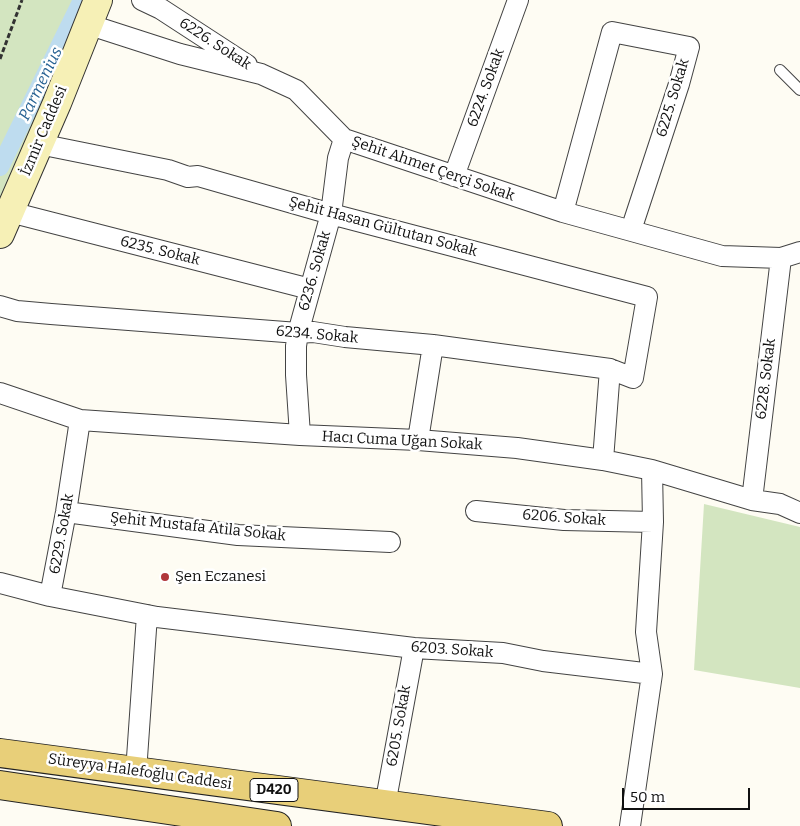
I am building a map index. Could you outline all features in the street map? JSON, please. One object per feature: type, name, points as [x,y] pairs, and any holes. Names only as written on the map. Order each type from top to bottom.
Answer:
[{"type":"main road","name":"Süreyya Halefoğlu Caddesi","points":[[0,753],[548,826]]},
{"type":"main road","name":"D420","points":[[0,785],[277,826]]},
{"type":"street","name":"6226. Sokak","points":[[142,0],[163,5],[261,74]]},
{"type":"street","name":"6224. Sokak","points":[[454,176],[518,0]]},
{"type":"street","name":"Şehit Ahmet Çerçi Sokak","points":[[93,12],[180,54],[261,74],[296,90],[344,139],[562,212],[722,256],[781,258],[800,252]]},
{"type":"street","name":"İzmir Caddesi","points":[[5,223],[93,12]]},
{"type":"street","name":"6225. Sokak","points":[[562,212],[612,32],[689,47],[679,84],[631,230]]},
{"type":"street","name":"6236. Sokak","points":[[300,435],[296,375],[298,333],[331,214],[338,158],[344,139]]},
{"type":"street","name":"Şehit Hasan Gültutan Sokak","points":[[39,144],[168,170],[188,177],[198,176],[331,214],[647,297],[632,378]]},
{"type":"street","name":"6235. Sokak","points":[[5,223],[310,289]]},
{"type":"street","name":"6228. Sokak","points":[[752,500],[781,258]]},
{"type":"street","name":"6234. Sokak","points":[[0,306],[17,311],[298,333],[313,332],[345,337],[433,345],[610,369],[632,378]]},
{"type":"street","points":[[418,440],[433,345]]},
{"type":"street","points":[[603,460],[610,369]]},
{"type":"street","name":"Hacı Cuma Uğan Sokak","points":[[0,393],[80,420],[300,435],[418,440],[517,448],[603,460],[652,470],[752,500],[780,504],[800,513]]},
{"type":"street","name":"6229. Sokak","points":[[0,583],[50,596],[66,512],[80,420]]},
{"type":"street","points":[[630,826],[652,674],[646,632],[653,522],[652,470]]},
{"type":"street","name":"6206. Sokak","points":[[476,511],[564,520],[653,522]]},
{"type":"street","name":"Şehit Mustafa Atila Sokak","points":[[66,512],[238,534],[390,542]]},
{"type":"street","name":"6203. Sokak","points":[[50,596],[147,615],[414,648],[503,653],[543,661],[652,674]]},
{"type":"street","points":[[136,772],[147,615]]},
{"type":"street","name":"6205. Sokak","points":[[385,805],[414,648]]},
{"type":"lane","points":[[780,70],[800,90]]},
{"type":"path","points":[[0,59],[22,0]]},
{"type":"green space","points":[[0,0],[94,0],[0,204]]},
{"type":"green space","points":[[704,504],[800,527],[800,688],[694,670]]},
{"type":"waterway","name":"Parmenius","points":[[0,167],[82,0]]},
{"type":"place","name":"Şen Eczanesi","points":[[165,577]]}]
